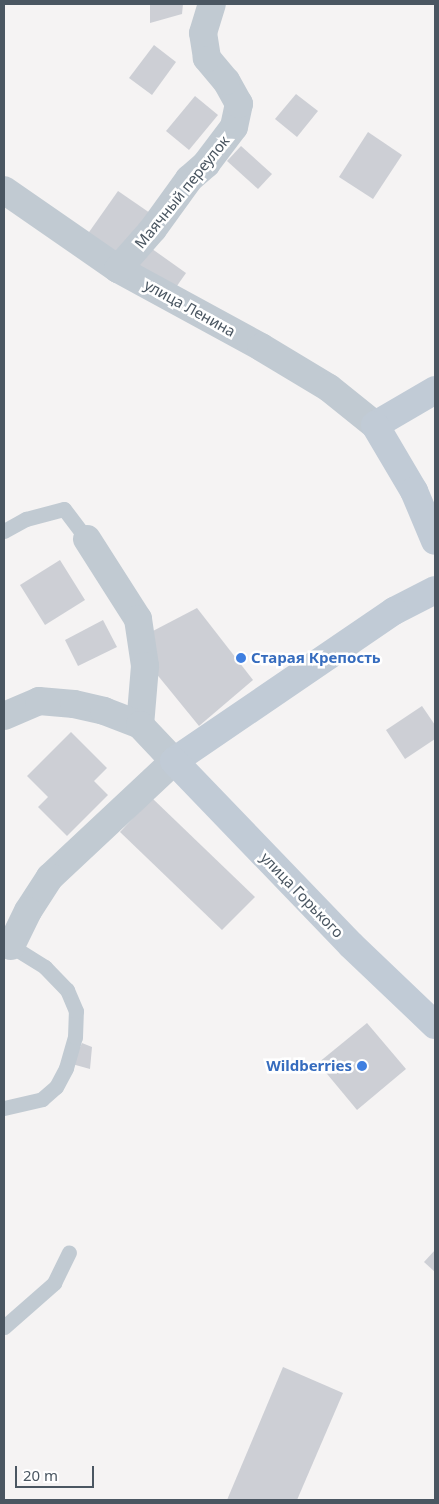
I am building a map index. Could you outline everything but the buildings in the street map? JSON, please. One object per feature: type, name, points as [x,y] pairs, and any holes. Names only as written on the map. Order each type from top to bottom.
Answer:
[{"type":"main road","points":[[435,390],[375,425],[414,491],[435,541]]},
{"type":"main road","points":[[174,761],[394,611],[435,590]]},
{"type":"main road","name":"улица Горького","points":[[174,761],[344,938],[435,1025]]},
{"type":"street","name":"Маячный переулок","points":[[118,269],[153,228],[189,179],[206,164],[234,128],[239,104],[226,81],[207,58],[202,33],[212,4]]},
{"type":"street","name":"улица Ленина","points":[[4,190],[118,269],[261,347],[329,388],[375,425]]},
{"type":"street","points":[[87,539],[138,619],[145,666],[140,726]]},
{"type":"street","points":[[4,716],[39,701],[74,704],[104,711],[140,726],[174,761],[50,877],[7,946]]},
{"type":"lane","points":[[4,531],[26,519],[64,509],[87,539]]},
{"type":"lane","points":[[4,1108],[42,1099],[56,1087],[66,1068],[75,1037],[76,1011],[67,990],[46,967],[7,946]]},
{"type":"lane","points":[[4,1327],[54,1284],[70,1252]]},
{"type":"place","name":"Старая Крепость","points":[[241,658]]},
{"type":"place","name":"Wildberries","points":[[362,1066]]}]
